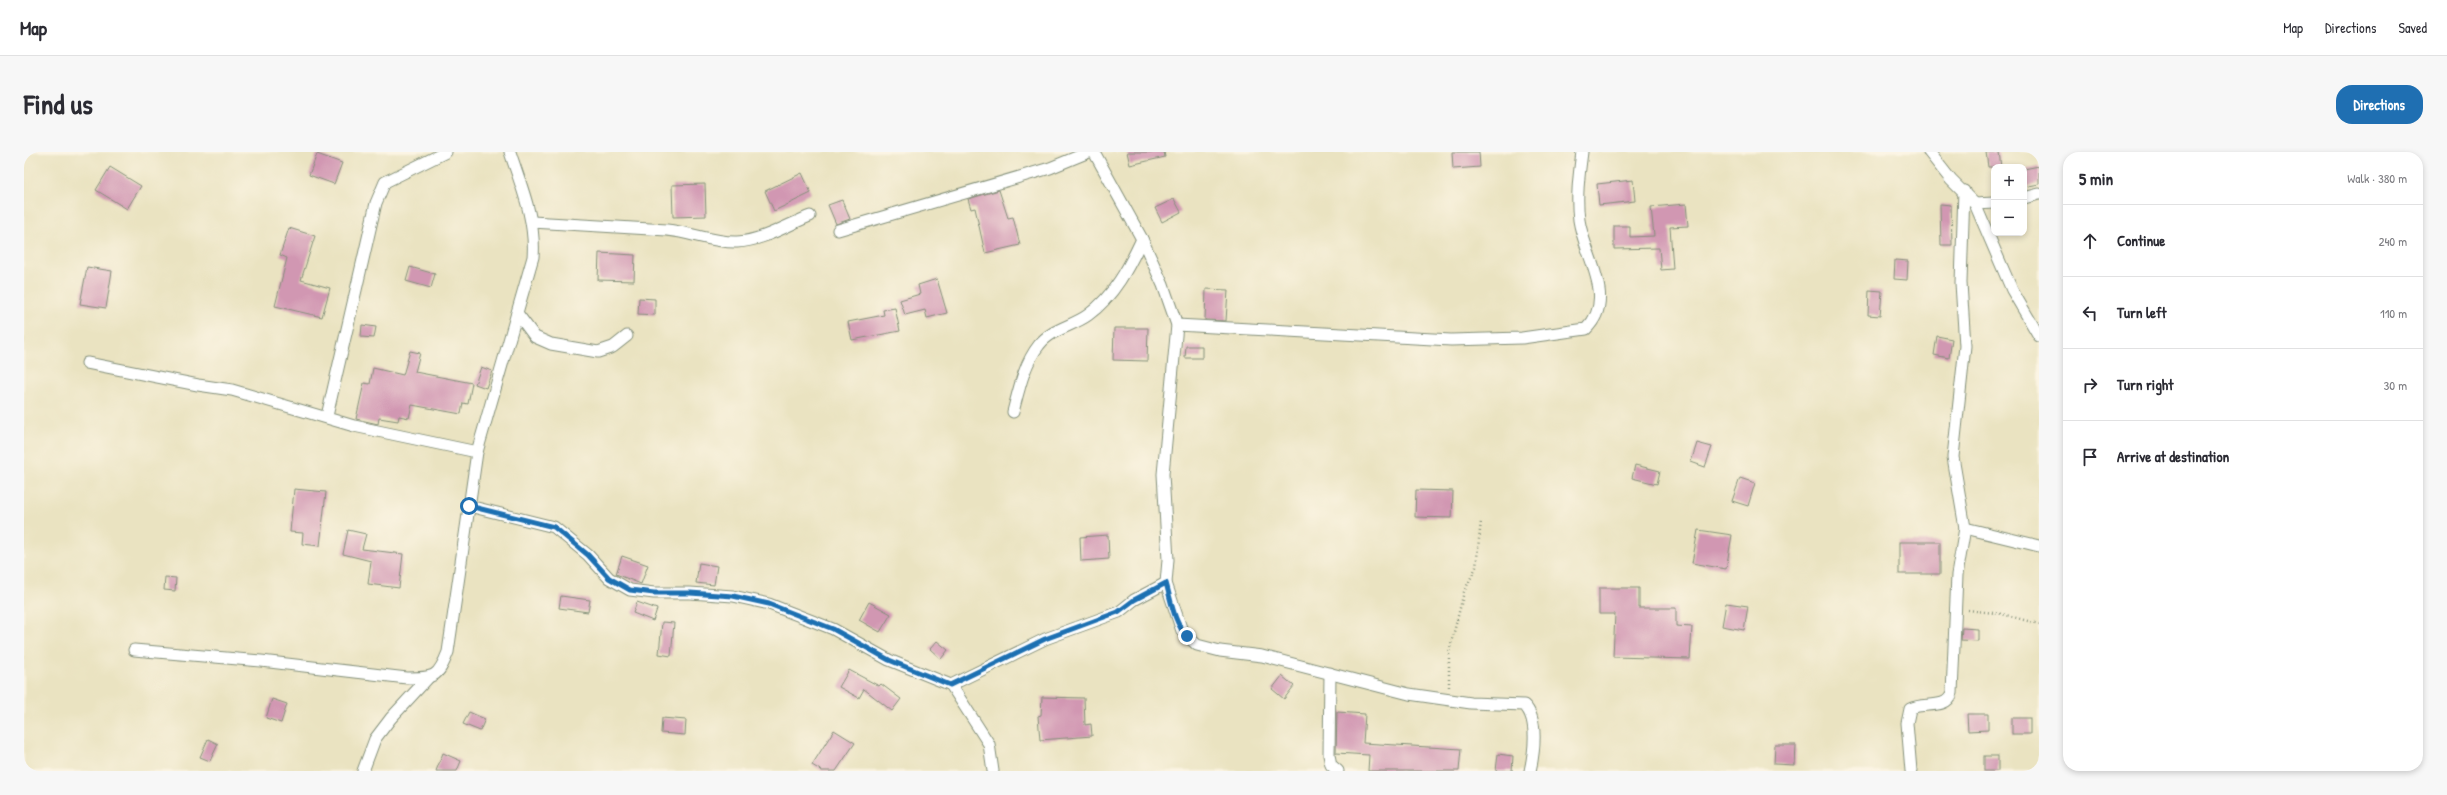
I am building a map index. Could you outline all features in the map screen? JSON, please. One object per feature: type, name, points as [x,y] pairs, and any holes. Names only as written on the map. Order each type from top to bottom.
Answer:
[{"type":"street","points":[[327,416],[376,203],[385,182],[446,152]]},
{"type":"street","points":[[134,650],[261,661],[378,676],[428,678],[435,676],[441,669],[448,652],[477,452],[532,256],[534,240],[532,222],[510,152]]},
{"type":"street","points":[[838,230],[1050,168],[1089,152]]},
{"type":"street","points":[[1094,152],[1142,239],[1163,285],[1177,325],[1163,474],[1168,560],[1166,583],[1182,631],[1197,644],[1220,651],[1262,656],[1409,694],[1449,700],[1524,705],[1529,710],[1533,725],[1533,759],[1530,771]]},
{"type":"street","points":[[1177,325],[1451,340],[1522,338],[1586,329],[1594,322],[1601,299],[1579,222],[1577,192],[1582,152]]},
{"type":"street","points":[[1929,152],[1951,180],[1976,204],[2012,290],[2039,336]]},
{"type":"street","points":[[1911,771],[1907,723],[1910,709],[1943,704],[1950,700],[1952,693],[1957,575],[1965,528],[1954,472],[1953,457],[1965,346],[1961,283],[1964,191]]},
{"type":"street","points":[[2027,197],[2039,194]]},
{"type":"street","points":[[1976,204],[1991,203]]},
{"type":"street","points":[[532,222],[673,230],[723,241],[738,242],[754,239],[810,216]]},
{"type":"street","points":[[1013,412],[1024,371],[1040,344],[1061,328],[1088,315],[1110,293],[1127,270],[1142,239]]},
{"type":"street","points":[[517,313],[535,337],[551,344],[598,352],[614,347],[627,336]]},
{"type":"street","points":[[87,363],[232,390],[327,416],[354,426],[477,452]]},
{"type":"street","points":[[469,506],[554,527],[588,555],[609,578],[630,590],[654,593],[690,593],[733,596],[769,604],[833,629],[889,660],[950,685],[989,744],[993,771]]},
{"type":"street","points":[[1965,528],[2039,546]]},
{"type":"street","points":[[950,685],[1045,639],[1118,612],[1134,600],[1166,583]]},
{"type":"street","points":[[1330,674],[1329,755],[1331,765],[1338,771]]},
{"type":"street","points":[[363,771],[375,739],[391,718],[428,678]]},
{"type":"path","points":[[1449,700],[1449,652],[1464,592],[1476,567],[1481,522]]},
{"type":"path","points":[[1955,608],[2002,614],[2039,624]]},
{"type":"building","points":[[1127,152],[1164,152],[1165,157],[1130,165]]},
{"type":"building","points":[[1452,152],[1479,152],[1480,167],[1453,169]]},
{"type":"building","points":[[1986,152],[1999,152],[2001,164],[1991,164],[1991,167],[1988,167]]},
{"type":"building","points":[[317,154],[342,163],[334,184],[309,175]]},
{"type":"building","points":[[2039,166],[2039,184],[2027,186],[2027,168]]},
{"type":"building","points":[[110,167],[141,186],[127,209],[96,190]]},
{"type":"building","points":[[802,173],[811,193],[774,211],[765,191]]},
{"type":"building","points":[[1633,180],[1635,201],[1599,205],[1597,184]]},
{"type":"building","points":[[705,184],[706,216],[673,217],[672,185]]},
{"type":"building","points":[[999,190],[1008,218],[1013,217],[1020,245],[985,253],[975,208],[971,209],[968,199]]},
{"type":"building","points":[[1174,199],[1181,212],[1162,222],[1155,208]]},
{"type":"building","points":[[842,200],[850,219],[836,224],[828,205]]},
{"type":"building","points":[[1686,204],[1688,226],[1670,227],[1673,269],[1661,270],[1659,248],[1614,249],[1614,226],[1630,226],[1630,237],[1654,236],[1651,207]]},
{"type":"building","points":[[1940,204],[1951,205],[1952,245],[1941,245]]},
{"type":"building","points":[[289,228],[315,236],[301,280],[330,288],[322,317],[275,306],[287,258],[280,255]]},
{"type":"building","points":[[599,253],[635,255],[634,281],[598,280]]},
{"type":"building","points":[[1895,260],[1908,261],[1907,280],[1894,279]]},
{"type":"building","points":[[87,267],[112,271],[106,308],[80,304]]},
{"type":"building","points":[[410,267],[435,274],[431,288],[406,281]]},
{"type":"building","points":[[937,279],[947,313],[927,318],[925,310],[905,315],[900,300],[920,294],[918,285]]},
{"type":"building","points":[[1206,289],[1228,290],[1226,321],[1205,320]]},
{"type":"building","points":[[1869,290],[1882,291],[1880,316],[1868,315]]},
{"type":"building","points":[[639,298],[655,299],[655,315],[638,314]]},
{"type":"building","points":[[895,308],[900,331],[852,340],[848,322],[884,315],[883,310]]},
{"type":"building","points":[[362,325],[376,327],[374,338],[361,337]]},
{"type":"building","points":[[1114,328],[1148,328],[1147,361],[1113,360]]},
{"type":"building","points":[[1937,336],[1952,339],[1949,358],[1934,355]]},
{"type":"building","points":[[1186,346],[1202,346],[1202,358],[1185,358]]},
{"type":"building","points":[[410,351],[420,353],[415,372],[472,383],[468,404],[463,403],[461,414],[412,405],[409,418],[399,416],[398,421],[379,418],[378,424],[356,419],[364,383],[370,384],[373,368],[403,375]]},
{"type":"building","points":[[481,367],[492,371],[486,388],[475,384]]},
{"type":"building","points":[[1697,443],[1712,447],[1705,467],[1691,462]]},
{"type":"building","points":[[1635,465],[1660,471],[1657,484],[1632,478]]},
{"type":"building","points":[[1740,478],[1755,483],[1748,506],[1732,501]]},
{"type":"building","points":[[294,489],[326,492],[320,546],[302,544],[303,533],[290,532]]},
{"type":"building","points":[[1416,490],[1453,491],[1452,518],[1415,517]]},
{"type":"building","points":[[348,530],[366,534],[362,549],[403,554],[399,588],[368,584],[371,561],[343,554]]},
{"type":"building","points":[[1698,530],[1732,535],[1726,569],[1692,563]]},
{"type":"building","points":[[1108,535],[1109,559],[1081,561],[1080,537]]},
{"type":"building","points":[[1899,542],[1940,542],[1940,574],[1899,574]]},
{"type":"building","points":[[622,556],[648,565],[641,584],[616,574]]},
{"type":"building","points":[[699,563],[717,566],[714,585],[696,583]]},
{"type":"building","points":[[165,577],[176,578],[175,591],[164,590]]},
{"type":"building","points":[[1599,588],[1639,588],[1639,608],[1676,608],[1676,626],[1692,627],[1690,659],[1613,657],[1615,614],[1599,614]]},
{"type":"building","points":[[561,596],[590,600],[588,612],[559,608]]},
{"type":"building","points":[[637,602],[657,609],[653,621],[633,613]]},
{"type":"building","points":[[869,602],[891,614],[880,632],[859,620]]},
{"type":"building","points":[[1726,603],[1748,606],[1744,630],[1722,626]]},
{"type":"building","points":[[662,622],[674,623],[671,656],[659,654]]},
{"type":"building","points":[[1962,628],[1978,629],[1978,641],[1961,640]]},
{"type":"building","points":[[937,641],[948,650],[941,659],[930,649]]},
{"type":"building","points":[[849,670],[879,686],[881,684],[901,699],[892,711],[864,689],[859,698],[839,687]]},
{"type":"building","points":[[1282,676],[1294,686],[1284,699],[1272,689]]},
{"type":"building","points":[[1042,697],[1084,698],[1085,725],[1091,724],[1092,736],[1040,740],[1038,716],[1041,715]]},
{"type":"building","points":[[272,699],[287,704],[281,723],[266,718]]},
{"type":"building","points":[[469,712],[485,719],[480,731],[463,724]]},
{"type":"building","points":[[1337,712],[1365,714],[1363,743],[1461,749],[1459,771],[1368,771],[1369,755],[1336,753]]},
{"type":"building","points":[[1967,714],[1988,714],[1988,730],[1968,731]]},
{"type":"building","points":[[662,718],[686,720],[685,735],[661,733]]},
{"type":"building","points":[[2012,718],[2030,718],[2030,734],[2012,734]]},
{"type":"building","points":[[834,730],[855,743],[836,771],[822,771],[812,765]]},
{"type":"building","points":[[208,739],[218,744],[210,761],[200,757]]},
{"type":"building","points":[[1775,745],[1796,745],[1795,765],[1774,764]]},
{"type":"building","points":[[443,753],[461,761],[457,771],[436,771]]},
{"type":"building","points":[[1498,754],[1513,756],[1512,771],[1496,771]]},
{"type":"building","points":[[1984,756],[1998,756],[1998,771],[1984,771]]},
{"type":"route","points":[[469,506],[554,527],[572,540],[609,578],[630,590],[654,593],[690,593],[733,596],[769,604],[833,629],[889,660],[950,685],[1045,639],[1103,619],[1118,612],[1134,600],[1166,583],[1177,621],[1182,631],[1187,636]]}]
